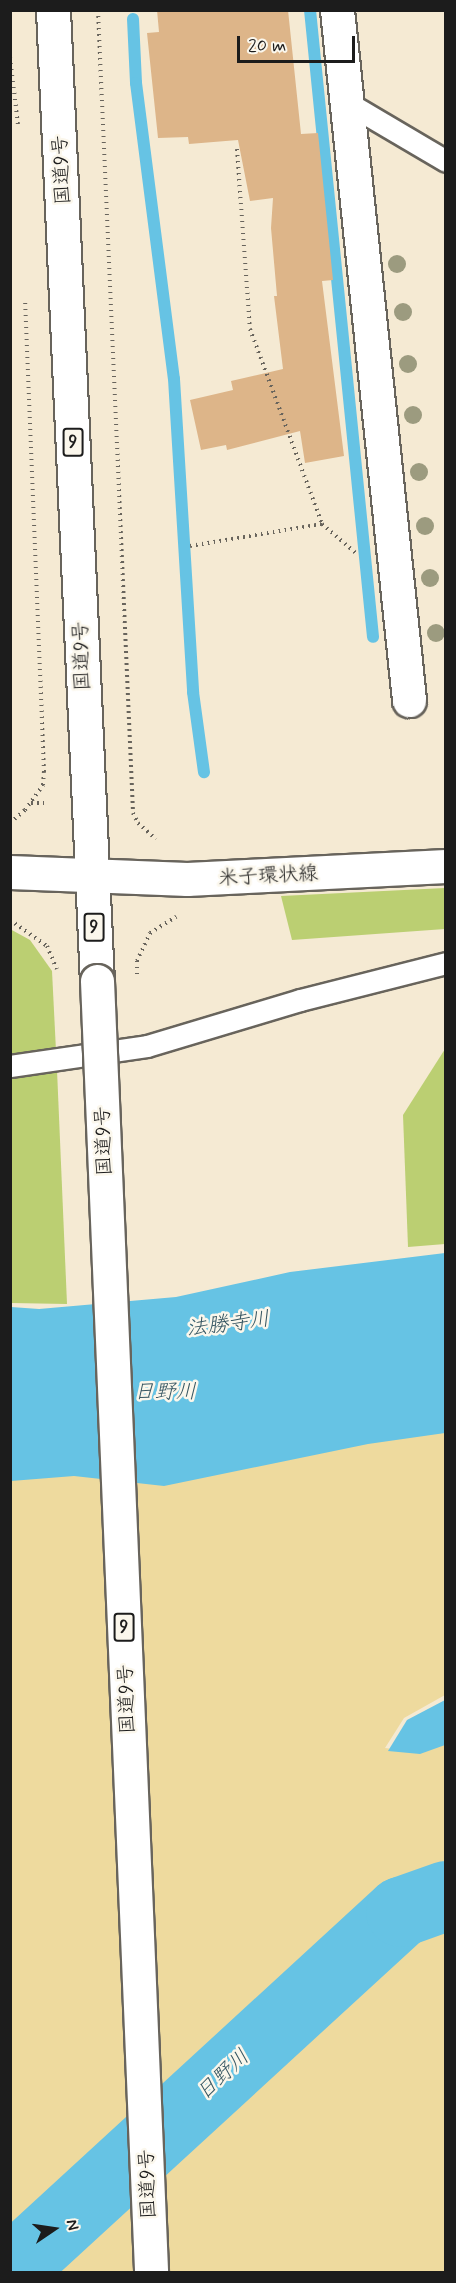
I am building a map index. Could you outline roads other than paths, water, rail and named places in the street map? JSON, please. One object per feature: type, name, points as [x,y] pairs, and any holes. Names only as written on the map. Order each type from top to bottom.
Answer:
[{"type":"main road","name":"国道9号","points":[[53,10],[152,2272]]},
{"type":"main road","points":[[337,10],[409,700]]},
{"type":"main road","name":"米子環状線","points":[[10,872],[91,873],[187,879],[446,866]]},
{"type":"lane","points":[[346,102],[446,161]]},
{"type":"lane","points":[[10,1066],[147,1046],[300,1000],[446,963]]},
{"type":"water","name":"日野川","points":[[445,1253],[445,1433],[368,1444],[164,1486],[74,1476],[11,1481],[11,1307],[39,1309],[176,1297],[290,1272]]},
{"type":"water","points":[[445,1700],[445,1745],[420,1754],[388,1751],[407,1720]]},
{"type":"waterway","points":[[310,10],[373,637]]},
{"type":"waterway","points":[[133,19],[136,83],[174,379],[193,692],[204,772]]},
{"type":"waterway","name":"日野川","points":[[10,2271],[401,1912],[446,1896]]},
{"type":"water label","name":"法勝寺川","points":[[228,1324]]}]
